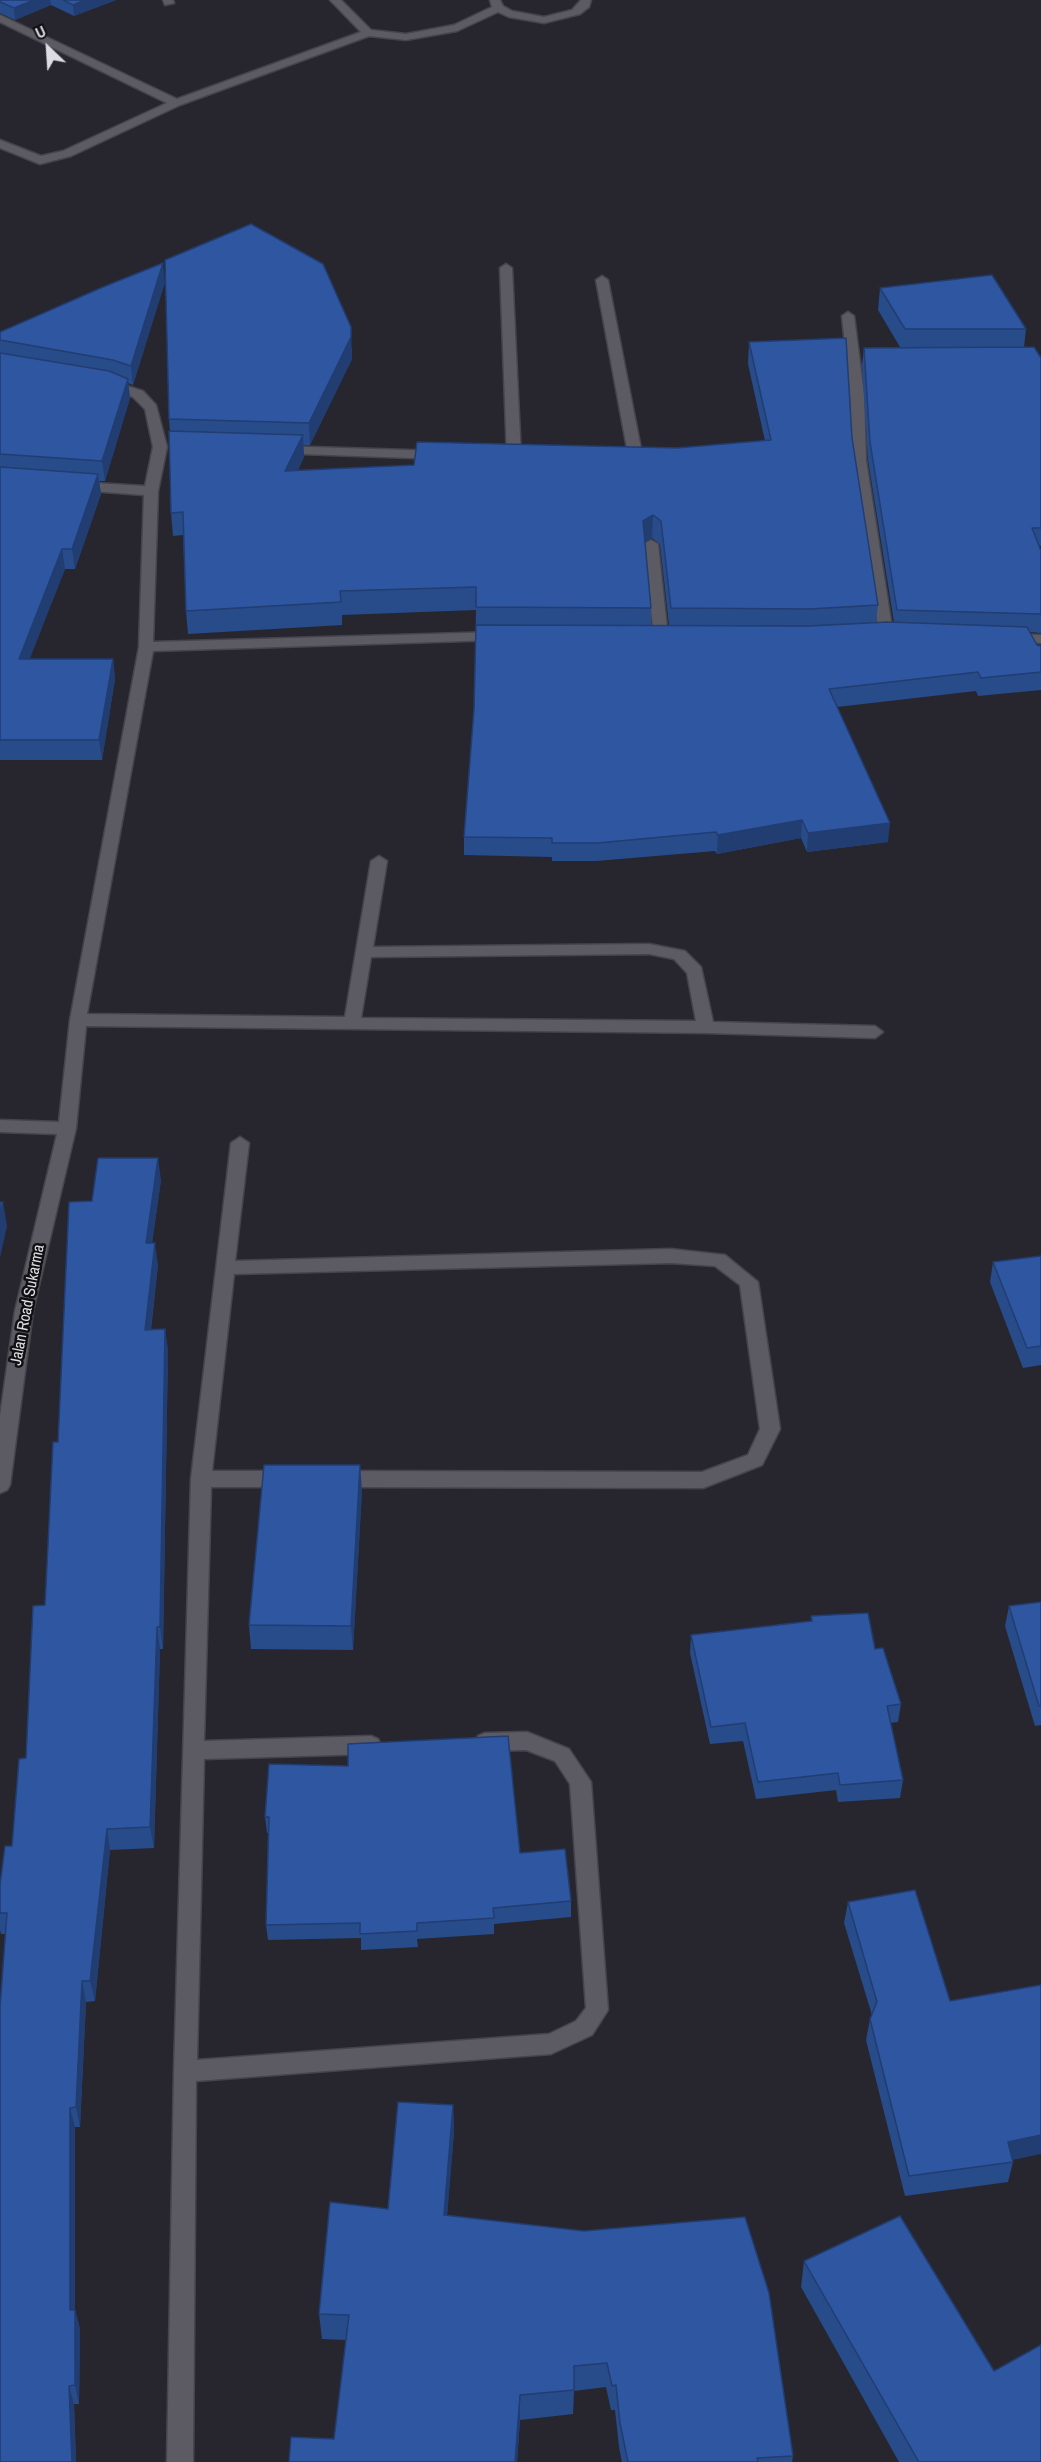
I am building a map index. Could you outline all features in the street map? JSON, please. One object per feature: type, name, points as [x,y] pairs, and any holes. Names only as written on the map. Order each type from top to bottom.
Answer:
[{"type":"street","points":[[335,0],[368,33]]},
{"type":"street","points":[[0,144],[40,160],[67,154],[176,103],[368,33],[406,37],[432,34],[457,28],[496,4],[525,19],[544,20],[576,12],[585,5],[586,0]]},
{"type":"street","points":[[0,18],[176,103]]},
{"type":"street","points":[[506,268],[513,457]]},
{"type":"street","points":[[602,280],[635,454]]},
{"type":"street","points":[[848,316],[857,359],[859,460],[886,634]]},
{"type":"street","name":"Jalan Road Sukarma","points":[[0,1485],[24,1311],[67,1128],[78,1020],[112,823],[146,648],[151,491],[166,447],[151,408],[138,394],[115,385],[92,381]]},
{"type":"street","points":[[266,450],[455,456]]},
{"type":"street","points":[[58,484],[151,491]]},
{"type":"street","points":[[651,544],[661,637]]},
{"type":"street","points":[[146,648],[509,636]]},
{"type":"street","points":[[998,637],[1036,638],[1041,660]]},
{"type":"street","points":[[352,1024],[380,861]]},
{"type":"street","points":[[363,952],[649,949],[680,955],[695,971],[706,1027]]},
{"type":"street","points":[[78,1020],[706,1027],[875,1032]]},
{"type":"street","points":[[0,1126],[67,1128]]},
{"type":"street","points":[[180,2462],[185,2071],[201,1479],[240,1143]]},
{"type":"street","points":[[201,1479],[703,1480],[755,1460],[770,1429],[749,1282],[719,1260],[671,1256],[226,1268]]},
{"type":"street","points":[[185,2071],[551,2044],[584,2028],[597,2010],[580,1782],[562,1755],[527,1741],[467,1742]]},
{"type":"street","points":[[193,1750],[396,1744]]},
{"type":"building","points":[[0,0],[34,0],[14,8]]},
{"type":"building","points":[[63,0],[85,0],[73,5]]},
{"type":"building","points":[[251,224],[323,264],[351,327],[351,337],[309,423],[169,419],[165,260]]},
{"type":"building","points":[[163,263],[131,366],[113,360],[0,340],[0,332]]},
{"type":"building","points":[[992,275],[1026,329],[905,329],[880,288]]},
{"type":"building","points":[[846,338],[852,438],[878,605],[809,609],[671,608],[661,521],[653,515],[643,521],[651,608],[476,607],[476,587],[340,591],[341,602],[186,611],[183,512],[171,513],[169,431],[303,435],[285,471],[414,465],[417,442],[677,448],[771,440],[749,342]]},
{"type":"building","points":[[1034,347],[1041,358],[1041,528],[1032,528],[1041,551],[1041,614],[897,610],[870,442],[864,348]]},
{"type":"building","points":[[0,353],[109,371],[128,379],[102,461],[0,454]]},
{"type":"building","points":[[0,467],[98,474],[72,549],[62,549],[19,659],[113,659],[99,740],[0,740]]},
{"type":"building","points":[[888,622],[1027,627],[1037,645],[1041,646],[1041,672],[981,678],[978,672],[829,689],[890,823],[808,833],[802,820],[718,835],[716,832],[597,843],[552,843],[552,838],[464,837],[474,709],[476,625],[809,626]]},
{"type":"building","points":[[98,1158],[158,1158],[146,1243],[155,1243],[145,1330],[165,1329],[160,1627],[157,1627],[150,1827],[107,1829],[90,1981],[82,1981],[76,2107],[70,2108],[70,2310],[75,2310],[75,2385],[69,2386],[72,2462],[0,2462],[0,2007],[7,1913],[0,1913],[0,1885],[5,1846],[12,1846],[19,1759],[26,1758],[33,1606],[45,1605],[53,1442],[58,1442],[69,1202],[92,1201]]},
{"type":"building","points":[[1041,1256],[1041,1346],[1027,1348],[993,1262]]},
{"type":"building","points":[[264,1465],[360,1465],[351,1626],[249,1625]]},
{"type":"building","points":[[1041,1602],[1041,1706],[1039,1706],[1009,1606]]},
{"type":"building","points":[[868,1613],[875,1649],[883,1648],[901,1704],[887,1706],[903,1780],[840,1785],[838,1773],[758,1782],[745,1723],[711,1727],[691,1635],[812,1621],[811,1616]]},
{"type":"building","points":[[508,1736],[520,1853],[565,1849],[571,1901],[493,1908],[494,1918],[417,1923],[417,1931],[360,1934],[360,1923],[266,1925],[269,1817],[265,1817],[269,1764],[348,1766],[348,1744]]},
{"type":"building","points":[[915,1890],[950,2001],[1041,1985],[1041,2135],[1008,2142],[1013,2162],[909,2176],[870,2019],[877,2002],[848,1902]]},
{"type":"building","points":[[398,2102],[453,2105],[444,2215],[584,2231],[745,2217],[769,2293],[793,2456],[757,2458],[758,2462],[628,2462],[620,2423],[616,2385],[612,2386],[607,2363],[574,2366],[574,2390],[520,2395],[515,2462],[289,2462],[291,2437],[334,2439],[349,2315],[319,2314],[330,2202],[388,2209]]},
{"type":"building","points":[[900,2216],[994,2371],[1041,2345],[1041,2462],[919,2462],[804,2261]]}]
